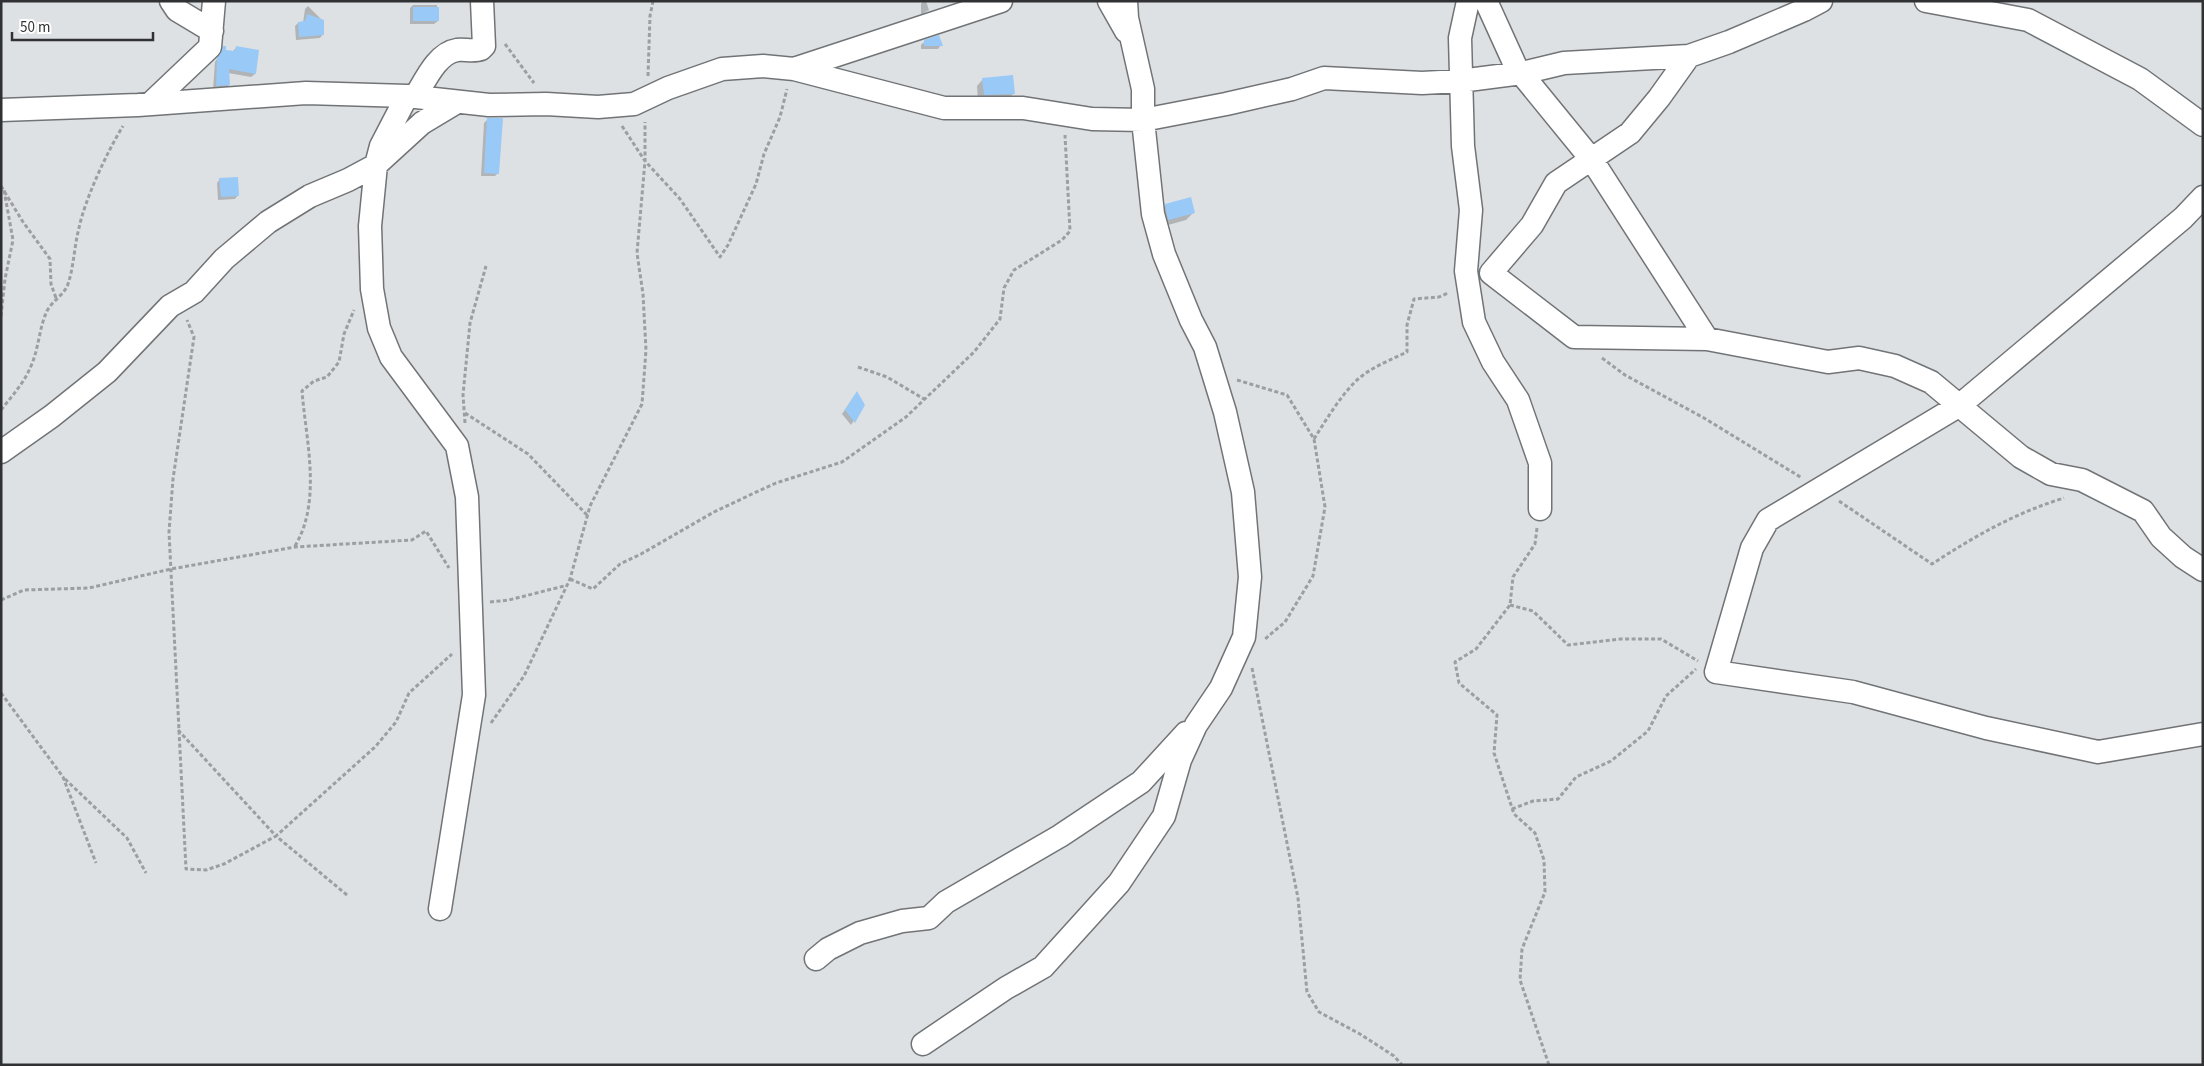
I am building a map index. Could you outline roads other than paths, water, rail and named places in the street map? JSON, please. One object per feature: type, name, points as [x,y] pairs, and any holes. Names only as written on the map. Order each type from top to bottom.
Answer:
[{"type":"street","points":[[171,1],[177,10],[212,31]]},
{"type":"street","points":[[144,105],[210,47],[214,1]]},
{"type":"street","points":[[440,909],[474,695],[467,497],[457,446],[391,357],[380,328],[372,289],[370,226],[376,165],[381,146],[411,97],[437,63],[448,52],[459,50],[477,51],[484,46],[482,1]]},
{"type":"street","points":[[794,69],[1001,1]]},
{"type":"street","points":[[1109,1],[1133,42]]},
{"type":"street","points":[[923,1044],[1006,988],[1043,967],[1119,883],[1164,816],[1180,760],[1196,725],[1221,688],[1244,637],[1250,577],[1243,492],[1225,412],[1205,348],[1191,320],[1164,254],[1152,214],[1143,120],[1143,89],[1127,18],[1126,1]]},
{"type":"street","points":[[1468,1],[1460,38],[1460,81],[1463,146],[1471,210],[1466,271],[1469,293],[1474,322],[1493,362],[1518,400],[1540,463],[1540,509]]},
{"type":"street","points":[[1486,1],[1516,67],[1592,160],[1707,340]]},
{"type":"street","points":[[1,110],[144,105],[306,93],[411,97],[488,105],[556,104],[605,106],[634,104],[645,98],[722,69],[763,66],[794,69],[944,108],[1023,108],[1092,119],[1143,120],[1292,89],[1324,78],[1422,83],[1460,81],[1522,73],[1564,63],[1689,56],[1729,42],[1821,1]]},
{"type":"street","points":[[1926,1],[2028,20],[2140,79],[2203,125]]},
{"type":"street","points":[[1469,293],[1491,273],[1532,225],[1556,183],[1630,133],[1659,98],[1689,56]]},
{"type":"street","points":[[1,452],[52,416],[107,372],[170,306],[194,292],[224,259],[268,222],[310,196],[348,180],[376,165],[422,123],[457,102]]},
{"type":"street","points":[[2203,197],[2183,218],[1960,405],[1768,520],[1752,548],[1716,672],[1854,692],[1986,728],[2098,752],[2203,734]]},
{"type":"street","points":[[1491,273],[1574,337],[1707,340],[1828,362],[1859,358],[1894,366],[1931,382],[2021,458],[2051,474],[2082,480],[2143,511],[2161,537],[2183,557],[2203,570]]},
{"type":"street","points":[[816,959],[828,949],[860,933],[902,921],[929,918],[946,902],[1060,836],[1141,782],[1176,743],[1196,725]]}]
